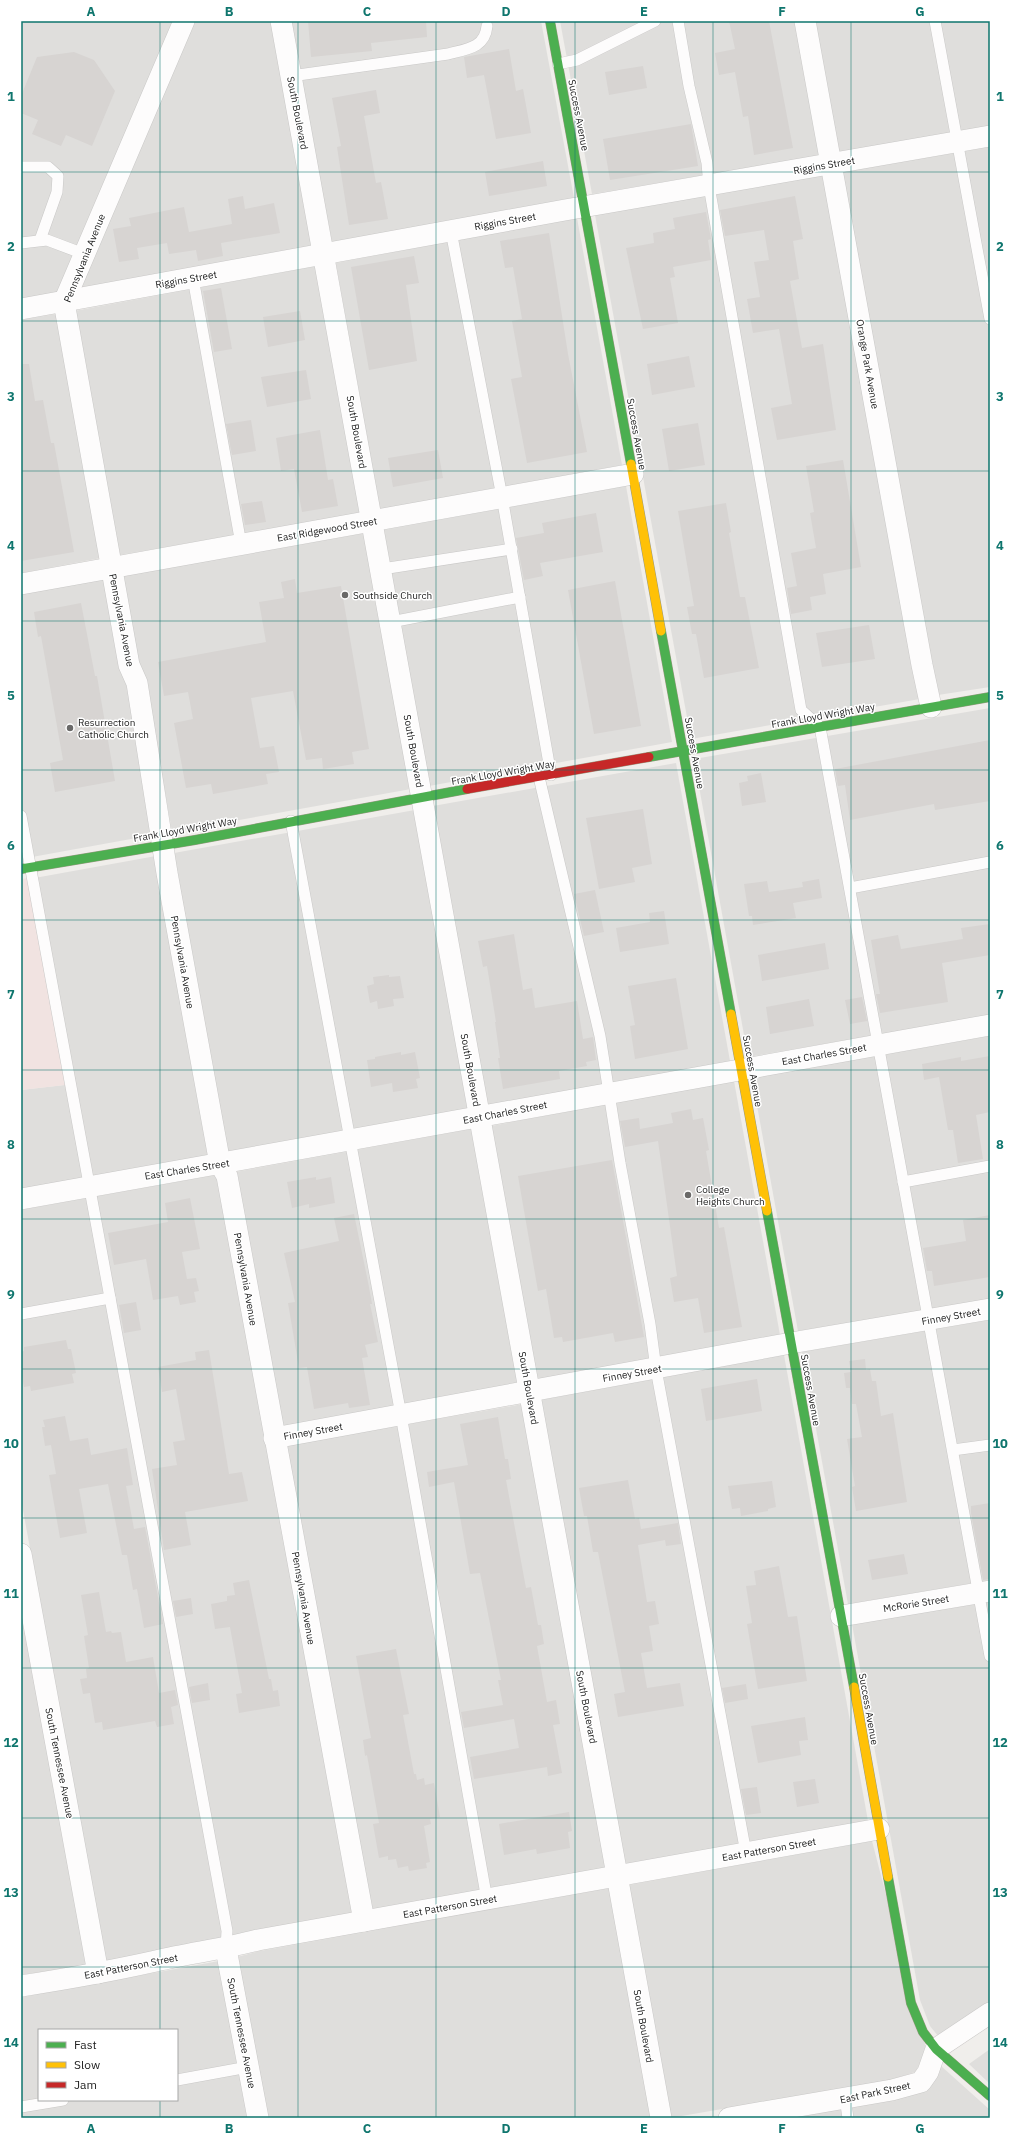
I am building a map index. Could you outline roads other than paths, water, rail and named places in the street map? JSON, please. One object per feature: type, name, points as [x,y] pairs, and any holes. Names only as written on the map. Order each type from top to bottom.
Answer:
[{"type":"street","name":"Pennsylvania Avenue","points":[[184,21],[64,302],[129,665],[137,683],[164,844],[167,873],[220,1164],[227,1176],[364,1921]]},
{"type":"street","name":"South Boulevard","points":[[281,21],[325,254],[661,2118]]},
{"type":"street","name":"Success Avenue","points":[[550,21],[911,2003],[923,2032],[936,2049],[990,2096]]},
{"type":"street","name":"Orange Park Avenue","points":[[805,21],[920,657],[931,707]]},
{"type":"street","name":"Riggins Street","points":[[21,309],[584,206],[709,186],[990,136]]},
{"type":"street","name":"East Ridgewood Street","points":[[21,584],[633,474]]},
{"type":"street","name":"Frank Lloyd Wright Way","points":[[26,868],[539,776],[990,698]]},
{"type":"street","name":"East Charles Street","points":[[21,1199],[199,1166],[220,1164],[480,1118],[609,1093],[990,1025]]},
{"type":"street","name":"Finney Street","points":[[274,1438],[791,1343],[930,1321],[990,1309]]},
{"type":"street","name":"South Tennessee Avenue","points":[[21,1554],[98,1973]]},
{"type":"street","name":"McRorie Street","points":[[841,1616],[984,1592]]},
{"type":"street","name":"East Patterson Street","points":[[21,1986],[226,1949],[258,1940],[879,1829]]},
{"type":"street","name":"South Tennessee Avenue","points":[[226,1949],[258,2118]]},
{"type":"street","points":[[936,2049],[990,2013]]},
{"type":"street","name":"East Park Street","points":[[729,2118],[847,2108],[892,2090],[921,2082],[928,2072],[936,2049]]},
{"type":"lane","points":[[558,64],[577,60],[655,21]]},
{"type":"lane","points":[[678,21],[689,86],[707,163],[709,186],[801,710],[820,727],[953,1450],[984,1592],[990,1656]]},
{"type":"lane","points":[[935,21],[990,320]]},
{"type":"lane","points":[[291,76],[448,54],[480,44],[486,35],[487,26]]},
{"type":"lane","points":[[21,167],[48,167],[58,176],[57,192],[40,240]]},
{"type":"lane","points":[[451,231],[512,549],[551,774]]},
{"type":"lane","points":[[21,244],[47,240],[84,254]]},
{"type":"lane","points":[[193,278],[241,544]]},
{"type":"lane","points":[[382,569],[512,549]]},
{"type":"lane","points":[[391,622],[520,597]]},
{"type":"lane","points":[[539,776],[600,1036],[620,1163],[650,1324],[656,1369],[746,1853]]},
{"type":"lane","points":[[21,816],[26,868],[90,1186],[227,1931],[226,1949]]},
{"type":"lane","points":[[291,821],[401,1415],[487,1900]]},
{"type":"lane","points":[[850,888],[990,862]]},
{"type":"lane","points":[[903,1182],[990,1166]]},
{"type":"lane","points":[[21,1314],[110,1298]]},
{"type":"lane","points":[[953,1450],[990,1445]]},
{"type":"lane","points":[[178,2080],[248,2067]]},
{"type":"lane","points":[[21,2107],[56,2101]]},
{"type":"place","name":"Southside Church","points":[[345,595]]},
{"type":"place","name":"Resurrection Catholic Church","points":[[70,728]]},
{"type":"place","name":"College Heights Church","points":[[688,1195]]}]
